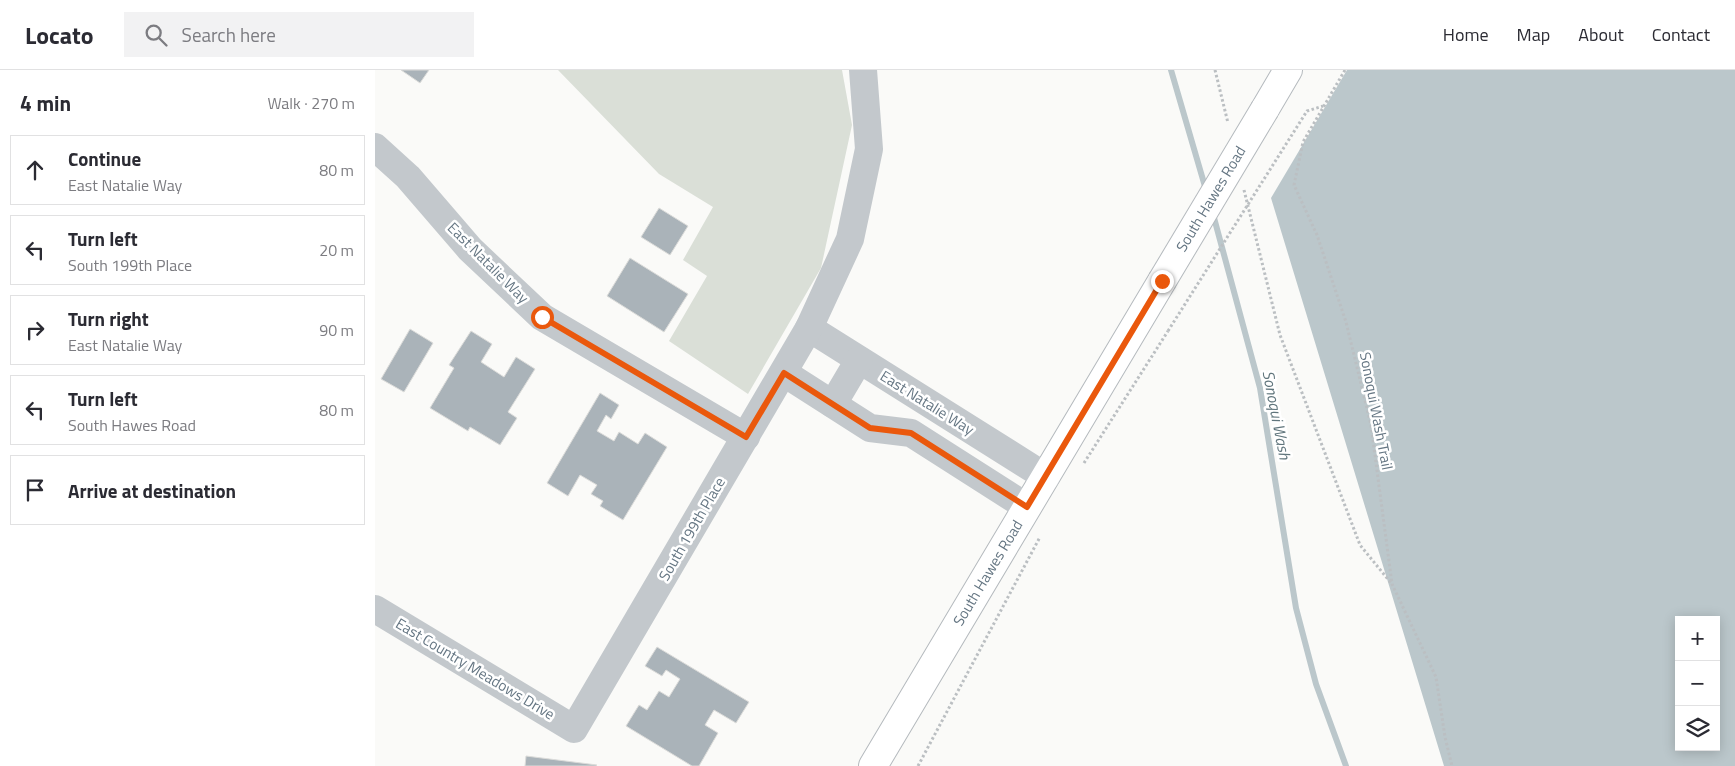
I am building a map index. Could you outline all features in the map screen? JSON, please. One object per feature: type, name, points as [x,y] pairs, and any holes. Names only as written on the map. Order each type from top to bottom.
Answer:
[{"type":"main road","name":"South Hawes Road","points":[[873,766],[1288,70]]},
{"type":"street","name":"South 199th Place","points":[[574,729],[784,373],[809,328],[850,239],[869,149],[863,70]]},
{"type":"street","name":"East Natalie Way","points":[[375,147],[408,177],[470,249],[542,317],[746,437]]},
{"type":"street","name":"East Natalie Way","points":[[809,328],[1045,477]]},
{"type":"street","points":[[833,404],[859,360]]},
{"type":"street","points":[[784,373],[870,428],[911,433],[1027,507]]},
{"type":"street","name":"East Country Meadows Drive","points":[[375,609],[574,729]]},
{"type":"path","points":[[1215,70],[1229,127]]},
{"type":"path","name":"Sonoqui Wash Trail","points":[[1345,70],[1303,142],[1294,185],[1317,235],[1346,322],[1371,425],[1392,584],[1437,677],[1445,737],[1452,766]]},
{"type":"path","points":[[1083,464],[1307,110],[1323,106]]},
{"type":"path","points":[[1243,184],[1280,335],[1360,545],[1392,584]]},
{"type":"path","points":[[918,766],[1042,532]]},
{"type":"shaded area","points":[[558,70],[842,70],[852,125],[821,268],[748,394],[669,341],[707,276],[683,260],[713,207],[659,174]]},
{"type":"shaded area","points":[[1347,70],[1735,70],[1735,766],[1444,766],[1271,198]]},
{"type":"building","points":[[401,70],[429,70],[420,83]]},
{"type":"building","points":[[659,208],[688,226],[670,255],[641,237]]},
{"type":"building","points":[[630,258],[688,294],[664,332],[607,296]]},
{"type":"building","points":[[410,329],[433,343],[404,392],[381,379]]},
{"type":"building","points":[[471,331],[492,344],[481,362],[504,377],[516,357],[535,369],[508,412],[517,418],[500,445],[470,427],[468,431],[430,408],[454,368],[449,365]]},
{"type":"building","points":[[600,393],[619,405],[611,419],[606,415],[597,431],[614,441],[619,432],[638,444],[645,433],[667,447],[623,520],[600,506],[603,501],[591,494],[597,485],[580,475],[568,496],[547,483]]},
{"type":"building","points":[[657,647],[749,702],[736,723],[714,710],[705,725],[718,733],[699,766],[692,766],[626,726],[639,705],[647,710],[659,691],[669,697],[680,679],[666,670],[662,676],[645,666]]},
{"type":"building","points":[[526,756],[597,765],[525,766]]},
{"type":"waterway","name":"Sonoqui Wash","points":[[1171,70],[1206,190]]},
{"type":"waterway","name":"Sonoqui Wash","points":[[1213,214],[1260,388],[1296,608],[1316,684],[1346,766]]},
{"type":"route","points":[[542,317],[746,437],[784,373],[870,428],[911,433],[1027,507],[1162,281]]}]
